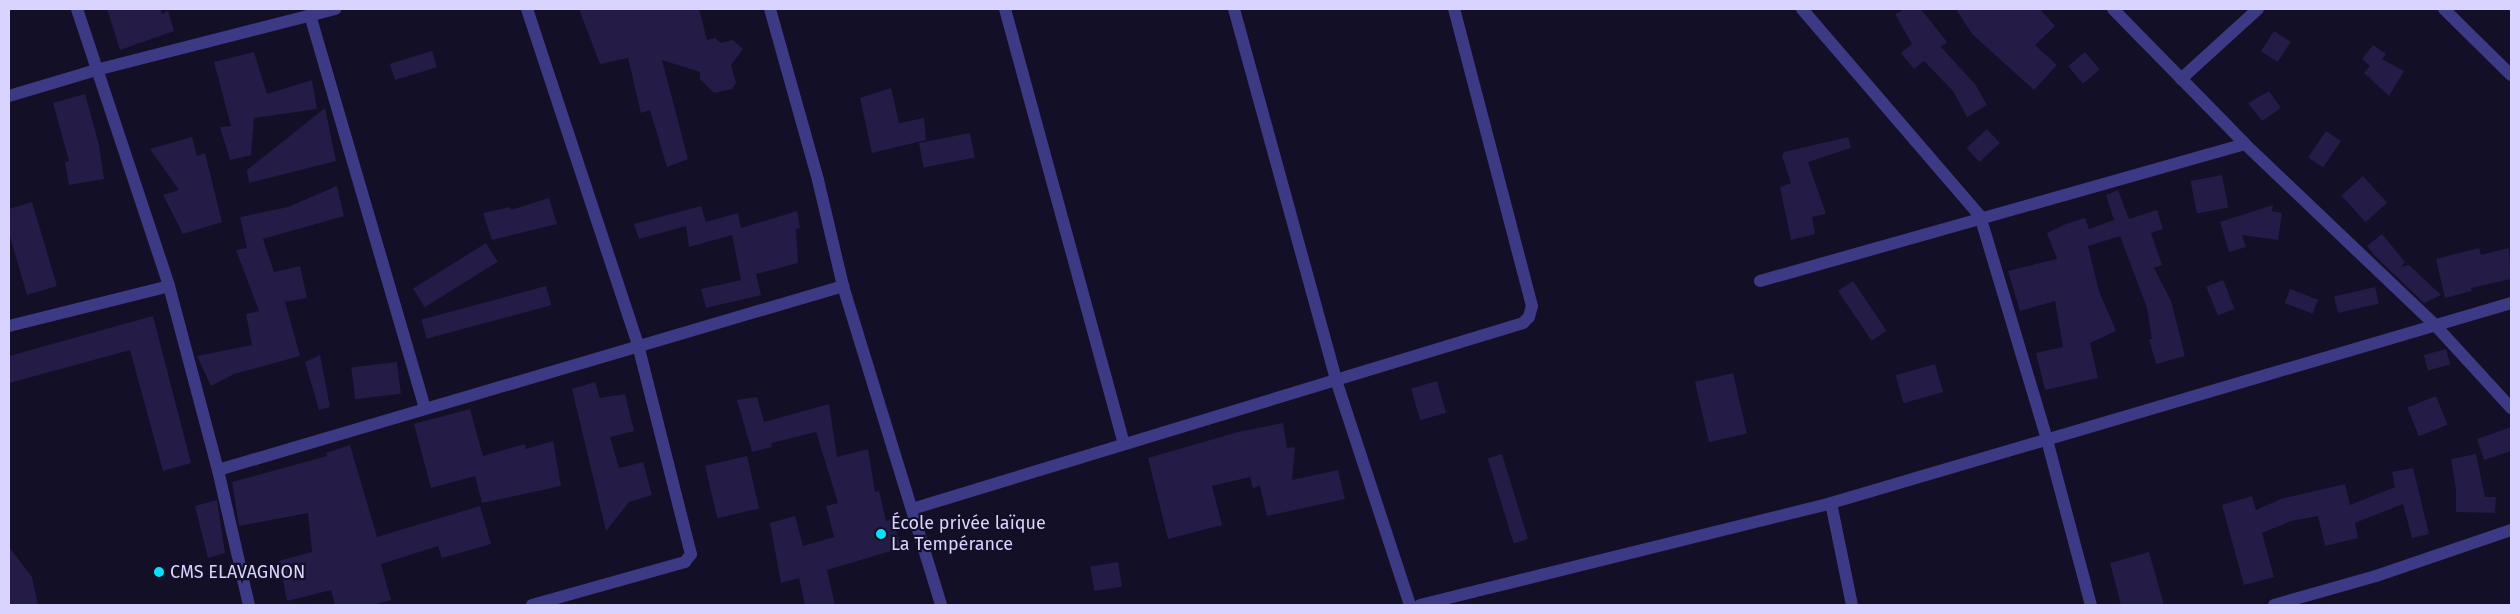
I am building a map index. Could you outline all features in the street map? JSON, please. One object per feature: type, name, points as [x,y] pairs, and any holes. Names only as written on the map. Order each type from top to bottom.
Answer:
[{"type":"street","points":[[77,9],[169,286],[218,470],[249,605]]},
{"type":"street","points":[[9,96],[96,70],[335,9]]},
{"type":"street","points":[[526,9],[638,345],[690,557],[685,562],[532,605]]},
{"type":"street","points":[[770,9],[818,180],[843,286],[940,605]]},
{"type":"street","points":[[1005,9],[1124,444]]},
{"type":"street","points":[[1234,9],[1336,380],[1410,605]]},
{"type":"street","points":[[912,509],[1523,323],[1531,313],[1532,306],[1454,9]]},
{"type":"street","points":[[1802,9],[1980,216],[2048,440],[2091,605]]},
{"type":"street","points":[[2113,9],[2245,144],[2434,326],[2511,408]]},
{"type":"street","points":[[2181,79],[2258,9]]},
{"type":"street","points":[[2444,9],[2511,75]]},
{"type":"street","points":[[310,15],[425,408]]},
{"type":"street","points":[[1760,281],[1980,216],[2245,144]]},
{"type":"street","points":[[9,326],[169,286]]},
{"type":"street","points":[[218,470],[843,286]]},
{"type":"street","points":[[1420,605],[1831,504],[2511,303]]},
{"type":"street","points":[[1831,504],[1852,605]]},
{"type":"street","points":[[2274,605],[2376,576],[2511,530]]},
{"type":"building","points":[[107,9],[160,9],[162,14],[168,11],[174,31],[120,50]]},
{"type":"building","points":[[579,9],[699,9],[707,40],[715,38],[721,43],[733,40],[743,49],[731,65],[736,83],[732,89],[714,93],[700,79],[700,72],[662,60],[688,159],[667,167],[650,110],[641,113],[628,58],[600,64]]},
{"type":"building","points":[[1905,9],[1921,9],[1947,42],[1941,47],[1975,84],[1987,105],[1967,117],[1953,91],[1924,61],[1914,69],[1901,53],[1912,44],[1895,14]]},
{"type":"building","points":[[1956,9],[2040,9],[2055,26],[2035,45],[2057,65],[2034,90],[1972,34]]},
{"type":"building","points":[[2274,31],[2291,42],[2278,62],[2261,51]]},
{"type":"building","points":[[2373,45],[2386,54],[2382,59],[2404,71],[2389,96],[2364,73],[2370,66],[2362,59]]},
{"type":"building","points":[[432,51],[437,67],[395,80],[390,64]]},
{"type":"building","points":[[254,52],[267,94],[312,80],[317,109],[254,118],[251,155],[230,160],[220,127],[231,126],[214,62]]},
{"type":"building","points":[[2085,52],[2100,70],[2083,84],[2068,66]]},
{"type":"building","points":[[891,88],[899,123],[924,118],[926,140],[872,153],[860,98]]},
{"type":"building","points":[[2269,91],[2281,108],[2262,121],[2248,103]]},
{"type":"building","points":[[85,94],[99,145],[104,179],[69,185],[65,162],[69,161],[53,103]]},
{"type":"building","points":[[325,108],[336,161],[249,183],[247,170]]},
{"type":"building","points":[[1987,129],[2000,143],[1979,162],[1967,148]]},
{"type":"building","points":[[2326,131],[2341,141],[2323,168],[2308,158]]},
{"type":"building","points":[[970,133],[975,158],[924,167],[919,143]]},
{"type":"building","points":[[192,137],[197,156],[205,153],[222,222],[183,234],[163,195],[179,190],[150,149]]},
{"type":"building","points":[[1848,137],[1851,148],[1808,162],[1826,214],[1812,217],[1815,234],[1791,240],[1780,187],[1791,183],[1782,156],[1784,152]]},
{"type":"building","points":[[2222,175],[2228,207],[2197,213],[2191,181]]},
{"type":"building","points":[[2363,176],[2387,203],[2366,222],[2341,195]]},
{"type":"building","points":[[337,186],[344,216],[263,239],[274,272],[300,266],[307,298],[285,302],[300,356],[234,374],[211,386],[197,356],[252,345],[246,314],[259,311],[236,250],[247,248],[240,217],[288,207]]},
{"type":"building","points":[[2118,190],[2129,219],[2157,210],[2163,229],[2151,233],[2162,265],[2154,268],[2171,301],[2185,356],[2156,364],[2149,339],[2152,339],[2147,308],[2120,236],[2088,246],[2099,291],[2116,331],[2090,343],[2098,378],[2045,390],[2036,353],[2063,347],[2055,301],[2020,311],[2008,271],[2057,259],[2047,233],[2085,218],[2089,229],[2114,220],[2106,195]]},
{"type":"building","points":[[549,198],[557,224],[492,240],[483,213],[510,207],[511,210]]},
{"type":"building","points":[[32,202],[57,286],[27,295],[9,233],[9,209]]},
{"type":"building","points":[[2273,205],[2272,211],[2282,213],[2278,240],[2242,235],[2246,247],[2229,252],[2220,222]]},
{"type":"building","points":[[701,206],[706,222],[738,213],[741,228],[797,211],[800,228],[796,229],[798,263],[756,274],[761,295],[706,308],[701,289],[741,280],[732,235],[689,247],[686,226],[639,239],[634,224]]},
{"type":"building","points":[[2382,234],[2405,262],[2401,267],[2409,265],[2441,295],[2424,303],[2374,255],[2367,246]]},
{"type":"building","points":[[486,243],[498,262],[425,307],[413,289]]},
{"type":"building","points":[[2479,248],[2481,255],[2509,248],[2511,279],[2471,288],[2472,291],[2445,298],[2436,259]]},
{"type":"building","points":[[2223,280],[2235,309],[2218,315],[2206,287]]},
{"type":"building","points":[[1853,281],[1887,331],[1872,341],[1838,291]]},
{"type":"building","points":[[546,286],[551,305],[427,339],[421,319]]},
{"type":"building","points":[[2375,287],[2379,304],[2338,313],[2334,296]]},
{"type":"building","points":[[2290,289],[2318,300],[2313,314],[2285,303]]},
{"type":"building","points":[[153,316],[191,463],[163,471],[130,350],[9,383],[9,356]]},
{"type":"building","points":[[2446,349],[2450,364],[2428,370],[2424,355]]},
{"type":"building","points":[[320,355],[330,407],[319,410],[305,362]]},
{"type":"building","points":[[397,362],[401,394],[355,399],[351,368]]},
{"type":"building","points":[[1935,364],[1943,392],[1904,403],[1896,375]]},
{"type":"building","points":[[1733,373],[1747,433],[1709,442],[1695,382]]},
{"type":"building","points":[[1437,381],[1446,413],[1420,420],[1411,388]]},
{"type":"building","points":[[595,382],[600,398],[625,394],[634,431],[610,437],[619,468],[643,462],[652,495],[629,502],[606,531],[572,389]]},
{"type":"building","points":[[2436,396],[2448,425],[2419,436],[2407,408]]},
{"type":"building","points":[[757,397],[764,422],[829,404],[837,457],[868,449],[875,492],[879,491],[886,521],[893,519],[901,548],[827,570],[835,605],[805,605],[799,578],[781,583],[770,523],[795,516],[803,546],[834,537],[826,506],[838,503],[816,432],[771,443],[772,447],[752,452],[737,400]]},
{"type":"building","points":[[470,409],[483,456],[525,444],[526,449],[553,441],[561,486],[482,503],[475,476],[431,488],[414,424]]},
{"type":"building","points":[[1283,423],[1287,448],[1295,447],[1292,480],[1338,470],[1345,499],[1267,516],[1260,486],[1253,488],[1250,477],[1212,486],[1222,525],[1168,539],[1148,458],[1238,432]]},
{"type":"building","points":[[2511,427],[2511,451],[2484,460],[2477,439]]},
{"type":"building","points":[[350,445],[377,537],[480,506],[491,544],[442,558],[438,546],[381,564],[391,600],[373,605],[335,605],[331,590],[287,601],[279,561],[312,552],[308,513],[239,526],[232,482],[327,456],[326,453]]},
{"type":"building","points":[[1502,454],[1528,539],[1514,543],[1488,458]]},
{"type":"building","points":[[2476,454],[2485,497],[2496,497],[2495,513],[2456,512],[2456,489],[2451,459]]},
{"type":"building","points":[[747,456],[759,509],[717,518],[705,466]]},
{"type":"building","points":[[2413,468],[2429,534],[2412,538],[2403,504],[2355,523],[2358,538],[2325,546],[2318,516],[2291,521],[2262,533],[2274,577],[2244,585],[2222,505],[2252,496],[2256,510],[2281,499],[2345,484],[2350,505],[2395,487],[2392,472]]},
{"type":"building","points":[[217,500],[225,553],[208,558],[195,506]]},
{"type":"building","points":[[9,547],[32,577],[38,605],[9,605]]},
{"type":"building","points":[[2149,552],[2164,605],[2121,605],[2110,563]]},
{"type":"building","points":[[1118,562],[1122,587],[1094,591],[1090,566]]},
{"type":"place","name":"École privée laïque La Tempérance","points":[[881,534]]},
{"type":"place","name":"CMS ELAVAGNON","points":[[159,572]]}]
